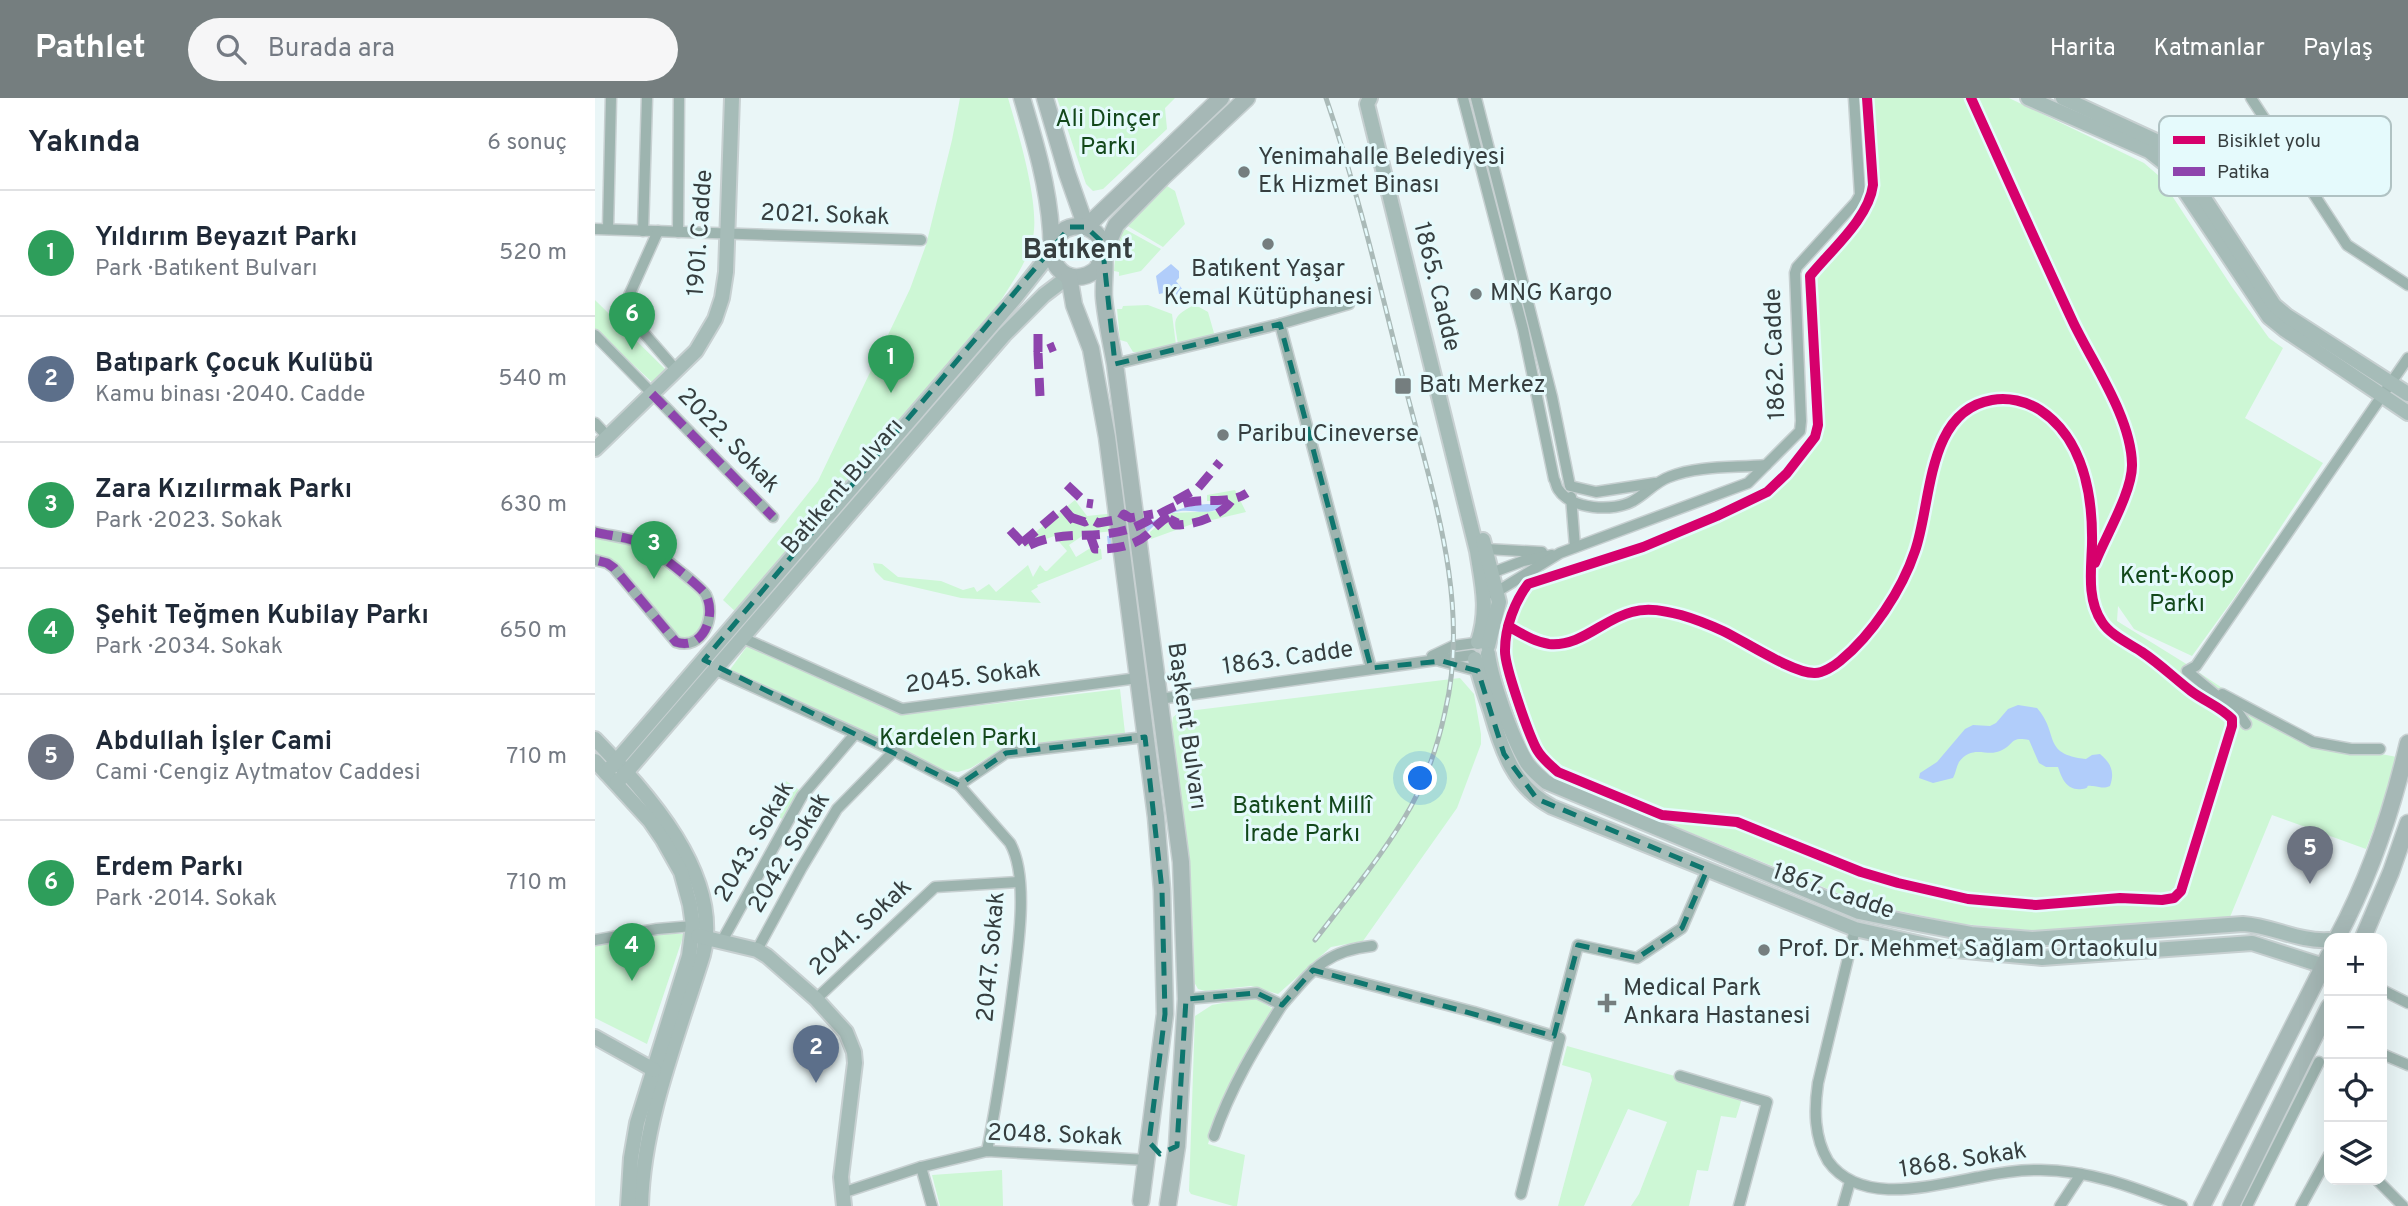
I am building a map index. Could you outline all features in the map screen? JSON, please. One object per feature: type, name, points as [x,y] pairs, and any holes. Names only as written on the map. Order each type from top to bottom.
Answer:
[{"type":"main road","points":[[1023,98],[1043,173],[1052,251],[1056,266],[1069,276]]},
{"type":"main road","points":[[1045,98],[1086,227],[1093,230],[1102,242],[1103,256]]},
{"type":"main road","name":"Batıkent Bulvarı","points":[[1052,251],[1055,239],[1063,231],[1078,226],[1086,227],[1221,98]]},
{"type":"main road","name":"Batıkent Bulvarı","points":[[1069,276],[1084,277],[1097,270],[1116,225],[1247,98]]},
{"type":"main road","name":"Başkent Bulvarı","points":[[1103,256],[1104,299],[1181,862],[1186,999],[1177,1146],[1169,1205]]},
{"type":"main road","name":"Başkent Bulvarı","points":[[1069,276],[1074,305],[1091,349],[1108,450],[1157,820],[1165,999],[1147,1160],[1139,1204]]},
{"type":"main road","points":[[2340,933],[2377,851],[2408,743]]},
{"type":"main road","points":[[2365,933],[2408,823]]},
{"type":"main road","points":[[2202,1206],[2324,965]]},
{"type":"main road","points":[[2231,1206],[2324,1029]]},
{"type":"main road","points":[[1149,1142],[1155,1152],[1160,1154],[1171,1152],[1177,1146]]},
{"type":"main road","points":[[1139,1204],[1156,1196],[1169,1205]]},
{"type":"street","points":[[608,229],[611,98]]},
{"type":"street","points":[[643,231],[646,98]]},
{"type":"street","points":[[678,232],[679,98]]},
{"type":"street","name":"1901. Cadde","points":[[595,449],[696,351],[715,319],[726,272],[732,98]]},
{"type":"street","points":[[1464,98],[1523,329],[1558,490],[1581,505],[1594,508],[1615,506],[1633,501],[1669,477],[1687,472],[1766,466]]},
{"type":"street","points":[[1476,98],[1552,397],[1570,486],[1575,547]]},
{"type":"street","name":"1862. Cadde","points":[[1560,553],[1748,483],[1776,456],[1801,426],[1795,273],[1797,267],[1860,195],[1854,98]]},
{"type":"street","points":[[2028,98],[2150,151],[2159,158]]},
{"type":"street","points":[[2063,98],[2159,142]]},
{"type":"street","points":[[2251,98],[2263,116]]},
{"type":"street","name":"1865. Cadde","points":[[1367,100],[1470,522],[1486,575],[1497,591],[1499,602],[1479,653]]},
{"type":"street","points":[[2187,196],[2265,312],[2408,394]]},
{"type":"street","points":[[2203,196],[2288,325],[2408,413]]},
{"type":"street","points":[[2315,196],[2347,245],[2408,285]]},
{"type":"street","name":"2021. Sokak","points":[[595,229],[921,240]]},
{"type":"street","points":[[658,232],[623,309],[677,371]]},
{"type":"street","name":"Batıkent Bulvarı","points":[[617,776],[616,761],[1006,309],[1052,251]]},
{"type":"street","name":"Batıkent Bulvarı","points":[[617,776],[716,670],[1004,335],[1044,295],[1069,276]]},
{"type":"street","points":[[1115,364],[1280,324],[1349,304]]},
{"type":"street","points":[[1280,324],[1371,668]]},
{"type":"street","name":"2022. Sokak","points":[[595,335],[773,517]]},
{"type":"street","points":[[2246,724],[2239,713],[2187,671],[2196,666],[2408,358]]},
{"type":"street","points":[[595,423],[608,437]]},
{"type":"street","points":[[1570,486],[1597,492],[1658,483]]},
{"type":"street","name":"1865. Cadde","points":[[1470,522],[1481,534],[1486,549],[1485,618],[1479,653]]},
{"type":"street","points":[[595,533],[642,543],[704,592],[709,615],[701,636],[689,643],[675,642],[614,568],[595,560]]},
{"type":"street","points":[[1486,549],[1560,553]]},
{"type":"street","points":[[1486,575],[1523,561],[1560,553]]},
{"type":"street","points":[[1485,600],[1560,553]]},
{"type":"street","name":"2045. Sokak","points":[[743,638],[902,709],[1138,678]]},
{"type":"street","points":[[1422,662],[1453,646],[1479,653]]},
{"type":"street","points":[[1422,662],[1442,662],[1479,653]]},
{"type":"street","name":"1867. Cadde","points":[[1479,653],[1498,689],[1519,748],[1537,775],[1556,788],[1859,912],[1971,934],[2032,939],[2243,924],[2308,940],[2324,940]]},
{"type":"street","name":"1867. Cadde","points":[[1479,653],[1504,754],[1514,775],[1538,799],[1855,929],[1944,949],[2035,958],[2252,943],[2324,961]]},
{"type":"street","points":[[704,660],[716,670],[894,751],[959,785],[1006,753],[1145,737]]},
{"type":"street","name":"1863. Cadde","points":[[1159,699],[1422,662]]},
{"type":"street","points":[[2205,685],[2313,741],[2351,748],[2380,749]]},
{"type":"street","name":"2043. Sokak","points":[[722,941],[802,796],[855,734]]},
{"type":"street","points":[[595,739],[616,761]]},
{"type":"street","name":"2042. Sokak","points":[[757,950],[800,869],[837,809],[894,751]]},
{"type":"street","points":[[595,761],[617,776],[663,817],[689,861],[702,898],[697,933],[634,1139],[628,1206]]},
{"type":"street","name":"2047. Sokak","points":[[959,785],[1010,844],[1015,855],[1019,882],[1021,926],[999,1092],[987,1151]]},
{"type":"street","points":[[1554,1036],[1578,945],[1637,958],[1682,928],[1714,852]]},
{"type":"street","name":"2041. Sokak","points":[[817,999],[935,887],[1019,882]]},
{"type":"street","points":[[1843,1206],[1849,1185],[1833,1170],[1821,1146],[1815,1107],[1818,1083],[1859,912]]},
{"type":"street","points":[[595,940],[657,929],[697,933],[757,950],[817,999],[846,1032],[854,1052],[854,1075],[841,1177],[843,1200]]},
{"type":"street","points":[[641,1206],[648,1138],[703,955],[697,933]]},
{"type":"street","points":[[1214,1136],[1232,1090],[1282,1005],[1313,970],[1333,955],[1354,947],[1373,946]]},
{"type":"street","points":[[1313,970],[1474,1012],[1560,1038],[1521,1194]]},
{"type":"street","points":[[2387,992],[2408,1003]]},
{"type":"street","points":[[1186,999],[1257,993],[1282,1005]]},
{"type":"street","points":[[595,1037],[654,1070]]},
{"type":"street","points":[[2387,1056],[2408,1065]]},
{"type":"street","points":[[2247,1206],[2319,1062]]},
{"type":"street","points":[[1680,1076],[1767,1102],[1739,1206]]},
{"type":"street","name":"2048. Sokak","points":[[843,1200],[921,1167],[987,1151],[1147,1160]]},
{"type":"street","points":[[2301,1206],[2324,1164]]},
{"type":"street","points":[[921,1167],[932,1206]]},
{"type":"street","name":"1868. Sokak","points":[[1849,1185],[1867,1192],[1896,1194],[2017,1171],[2047,1170],[2081,1174],[2182,1206]]},
{"type":"street","points":[[2060,1206],[2081,1174]]},
{"type":"street","points":[[2382,1185],[2403,1206]]},
{"type":"highlighted area","points":[[1070,227],[1086,227],[1102,242],[1115,364],[1280,324],[1371,668],[1442,661],[1478,671],[1504,754],[1537,799],[1707,870],[1682,928],[1637,958],[1578,945],[1554,1036],[1313,970],[1282,1005],[1257,993],[1186,999],[1177,1146],[1160,1154],[1149,1142],[1165,1014],[1162,890],[1145,737],[1006,753],[959,785],[704,660]]},
{"type":"green space","points":[[960,98],[1008,98],[1031,187],[1034,223],[1027,255],[998,305],[736,612],[723,600],[818,481],[910,289],[926,245]]},
{"type":"green space","name":"Ali Dinçer Parkı","points":[[1057,98],[1175,98],[1165,108],[1167,129],[1103,189],[1093,191],[1086,184]]},
{"type":"green space","name":"Kent-Koop Parkı","points":[[1862,98],[2009,98],[2144,163],[2159,176],[2159,196],[2172,196],[2269,338],[2283,348],[2245,418],[2323,463],[2234,598],[2192,656],[2134,629],[2118,606],[2117,621],[2292,735],[2352,753],[2397,757],[2366,849],[2272,815],[2230,917],[2041,931],[1962,924],[1862,903],[1559,781],[1536,762],[1498,664],[1499,637],[1515,595],[1529,581],[1693,524],[1757,495],[1796,459],[1808,442],[1813,424],[1805,279],[1807,271],[1865,205],[1870,181]]},
{"type":"green space","points":[[1167,186],[1175,191],[1185,224],[1163,247],[1126,225]]},
{"type":"green space","points":[[1123,228],[1161,249],[1141,271],[1119,276],[1119,272],[1114,271],[1116,249]]},
{"type":"green space","points":[[595,300],[667,371],[654,384],[595,329]]},
{"type":"green space","points":[[1148,305],[1172,314],[1176,345],[1144,353],[1133,352],[1127,342],[1120,340],[1117,309],[1122,309],[1123,306]]},
{"type":"green space","points":[[1192,306],[1208,312],[1214,333],[1212,336],[1178,344],[1175,325],[1177,317]]},
{"type":"green space","points":[[1235,490],[1246,512],[1212,520],[1209,518],[1151,539],[1150,532],[1172,513],[1221,511],[1231,501],[1207,501],[1207,495]]},
{"type":"green space","points":[[1075,500],[1087,516],[1145,510],[1146,520],[1123,530],[1085,534],[1069,545],[1076,557],[1092,547],[1101,549],[1102,559],[1037,585],[1038,587],[1031,591],[1041,603],[961,598],[884,580],[875,571],[873,563],[882,564],[898,577],[941,581],[963,590],[974,587],[977,592],[989,584],[996,592],[1028,565],[1033,577],[1040,565],[1047,571],[1067,551],[1054,536],[1026,547],[1022,543]]},
{"type":"green space","points":[[595,537],[638,547],[704,598],[706,622],[692,637],[677,637],[613,561],[595,557]]},
{"type":"green space","name":"Kardelen Parkı","points":[[748,645],[865,699],[907,714],[1120,689],[1125,733],[1000,750],[971,768],[958,772],[943,770],[729,671]]},
{"type":"green space","name":"Batıkent Millî İrade Parkı","points":[[1460,678],[1474,694],[1481,744],[1457,808],[1363,941],[1331,947],[1278,994],[1251,986],[1205,991],[1198,989],[1194,982],[1193,927],[1173,717],[1180,712]]},
{"type":"green space","points":[[786,781],[801,791],[782,819],[767,809]]},
{"type":"green space","points":[[652,934],[684,934],[647,1044],[595,1018],[595,944]]},
{"type":"green space","points":[[1257,999],[1275,1010],[1220,1105],[1208,1144],[1245,1155],[1237,1206],[1233,1206],[1191,1194],[1189,1191],[1195,1016],[1212,1005]]},
{"type":"green space","points":[[1567,1046],[1743,1095],[1736,1118],[1721,1116],[1708,1171],[1697,1170],[1689,1206],[1631,1206],[1639,1194],[1667,1122],[1628,1109],[1584,1206],[1558,1206],[1592,1080],[1590,1073],[1562,1065]]},
{"type":"green space","points":[[1002,1170],[1003,1206],[940,1206],[932,1175]]},
{"type":"water","points":[[1171,264],[1179,271],[1176,281],[1183,290],[1176,299],[1164,293],[1159,294],[1156,276]]},
{"type":"water","points":[[1207,504],[1226,505],[1212,511],[1172,513],[1137,540],[1108,546],[1107,536],[1134,530],[1180,509]]},
{"type":"water","points":[[2018,705],[2037,708],[2044,717],[2057,748],[2063,753],[2086,759],[2100,754],[2111,768],[2110,786],[2072,788],[2063,780],[2058,767],[2046,767],[2039,763],[2029,740],[2023,739],[2015,740],[2005,749],[1995,752],[1969,754],[1959,762],[1953,778],[1933,783],[1919,778],[1920,773],[1937,762],[1965,729],[1973,725],[1990,726],[2008,709]]},
{"type":"railway","points":[[1315,940],[1393,836],[1423,782],[1445,712],[1452,670],[1453,627],[1450,584],[1435,499],[1367,235],[1326,98]]},
{"type":"marked path","points":[[1038,334],[1038,353]]},
{"type":"marked path","points":[[1040,396],[1038,353],[1055,346]]},
{"type":"marked path","points":[[652,394],[773,517]]},
{"type":"marked path","points":[[1175,501],[1198,488],[1220,462]]},
{"type":"marked path","points":[[1067,485],[1086,503],[1093,504]]},
{"type":"marked path","points":[[1010,530],[1026,547],[1050,538],[1126,530],[1181,504],[1233,499],[1247,493]]},
{"type":"marked path","points":[[1090,535],[1095,549],[1124,546],[1138,541],[1173,514],[1176,516],[1173,522],[1175,525],[1191,523],[1207,519],[1221,511],[1232,500]]},
{"type":"marked path","points":[[1022,543],[1063,508],[1074,521]]},
{"type":"marked path","points":[[1070,517],[1085,522],[1091,519],[1098,523],[1121,519],[1124,514],[1130,518],[1153,514]]},
{"type":"marked path","points":[[595,532],[643,544],[696,585],[706,595],[709,604],[710,613],[705,630],[693,642],[676,642],[614,568],[595,560]]},
{"type":"cycle path","points":[[1508,626],[1513,629],[1528,637],[1538,641],[1561,644],[1582,637],[1611,620],[1632,612],[1663,611],[1713,627],[1795,668],[1815,673],[1825,671],[1840,661],[1863,638],[1885,611],[1902,581],[1915,551],[1935,462],[1943,440],[1955,421],[1970,408],[1992,400],[2011,399],[2029,404],[2055,422],[2067,437],[2083,470],[2092,527],[2092,595],[2102,622],[2115,635],[2232,719],[2181,891],[2174,898],[2162,900],[2120,898],[2036,905],[1968,899],[1898,883],[1861,872],[1737,822],[1662,815],[1558,772],[1538,752],[1528,728],[1512,683],[1505,650],[1507,632],[1509,623],[1528,584],[1643,547],[1767,492],[1787,473],[1815,437],[1818,425],[1810,276],[1848,233],[1870,197],[1873,185],[1867,98]]},
{"type":"cycle path","points":[[1971,98],[2073,322],[2110,391],[2130,446],[2132,464],[2128,487],[2095,563]]},
{"type":"place","name":"Yenimahalle Belediyesi Ek Hizmet Binası","points":[[1244,172]]},
{"type":"place","name":"Batıkent Yaşar Kemal Kütüphanesi","points":[[1268,244]]},
{"type":"place","name":"MNG Kargo","points":[[1476,294]]},
{"type":"place","name":"Erdem Parkı","points":[[632,350]]},
{"type":"place","name":"Batı Merkez","points":[[1403,386]]},
{"type":"place","name":"Yıldırım Beyazıt Parkı","points":[[891,393]]},
{"type":"place","name":"Paribu Cineverse","points":[[1223,435]]},
{"type":"place","name":"Zara Kızılırmak Parkı","points":[[654,579]]},
{"type":"place","name":"Abdullah İşler Cami","points":[[2310,884]]},
{"type":"place","name":"Prof. Dr. Mehmet Sağlam Ortaokulu","points":[[1764,950]]},
{"type":"place","name":"Şehit Teğmen Kubilay Parkı","points":[[632,981]]},
{"type":"place","name":"Medical Park Ankara Hastanesi","points":[[1607,1003]]},
{"type":"place","name":"Batıpark Çocuk Kulübü","points":[[816,1083]]},
{"type":"district","name":"Batıkent","points":[[1078,251]]}]
